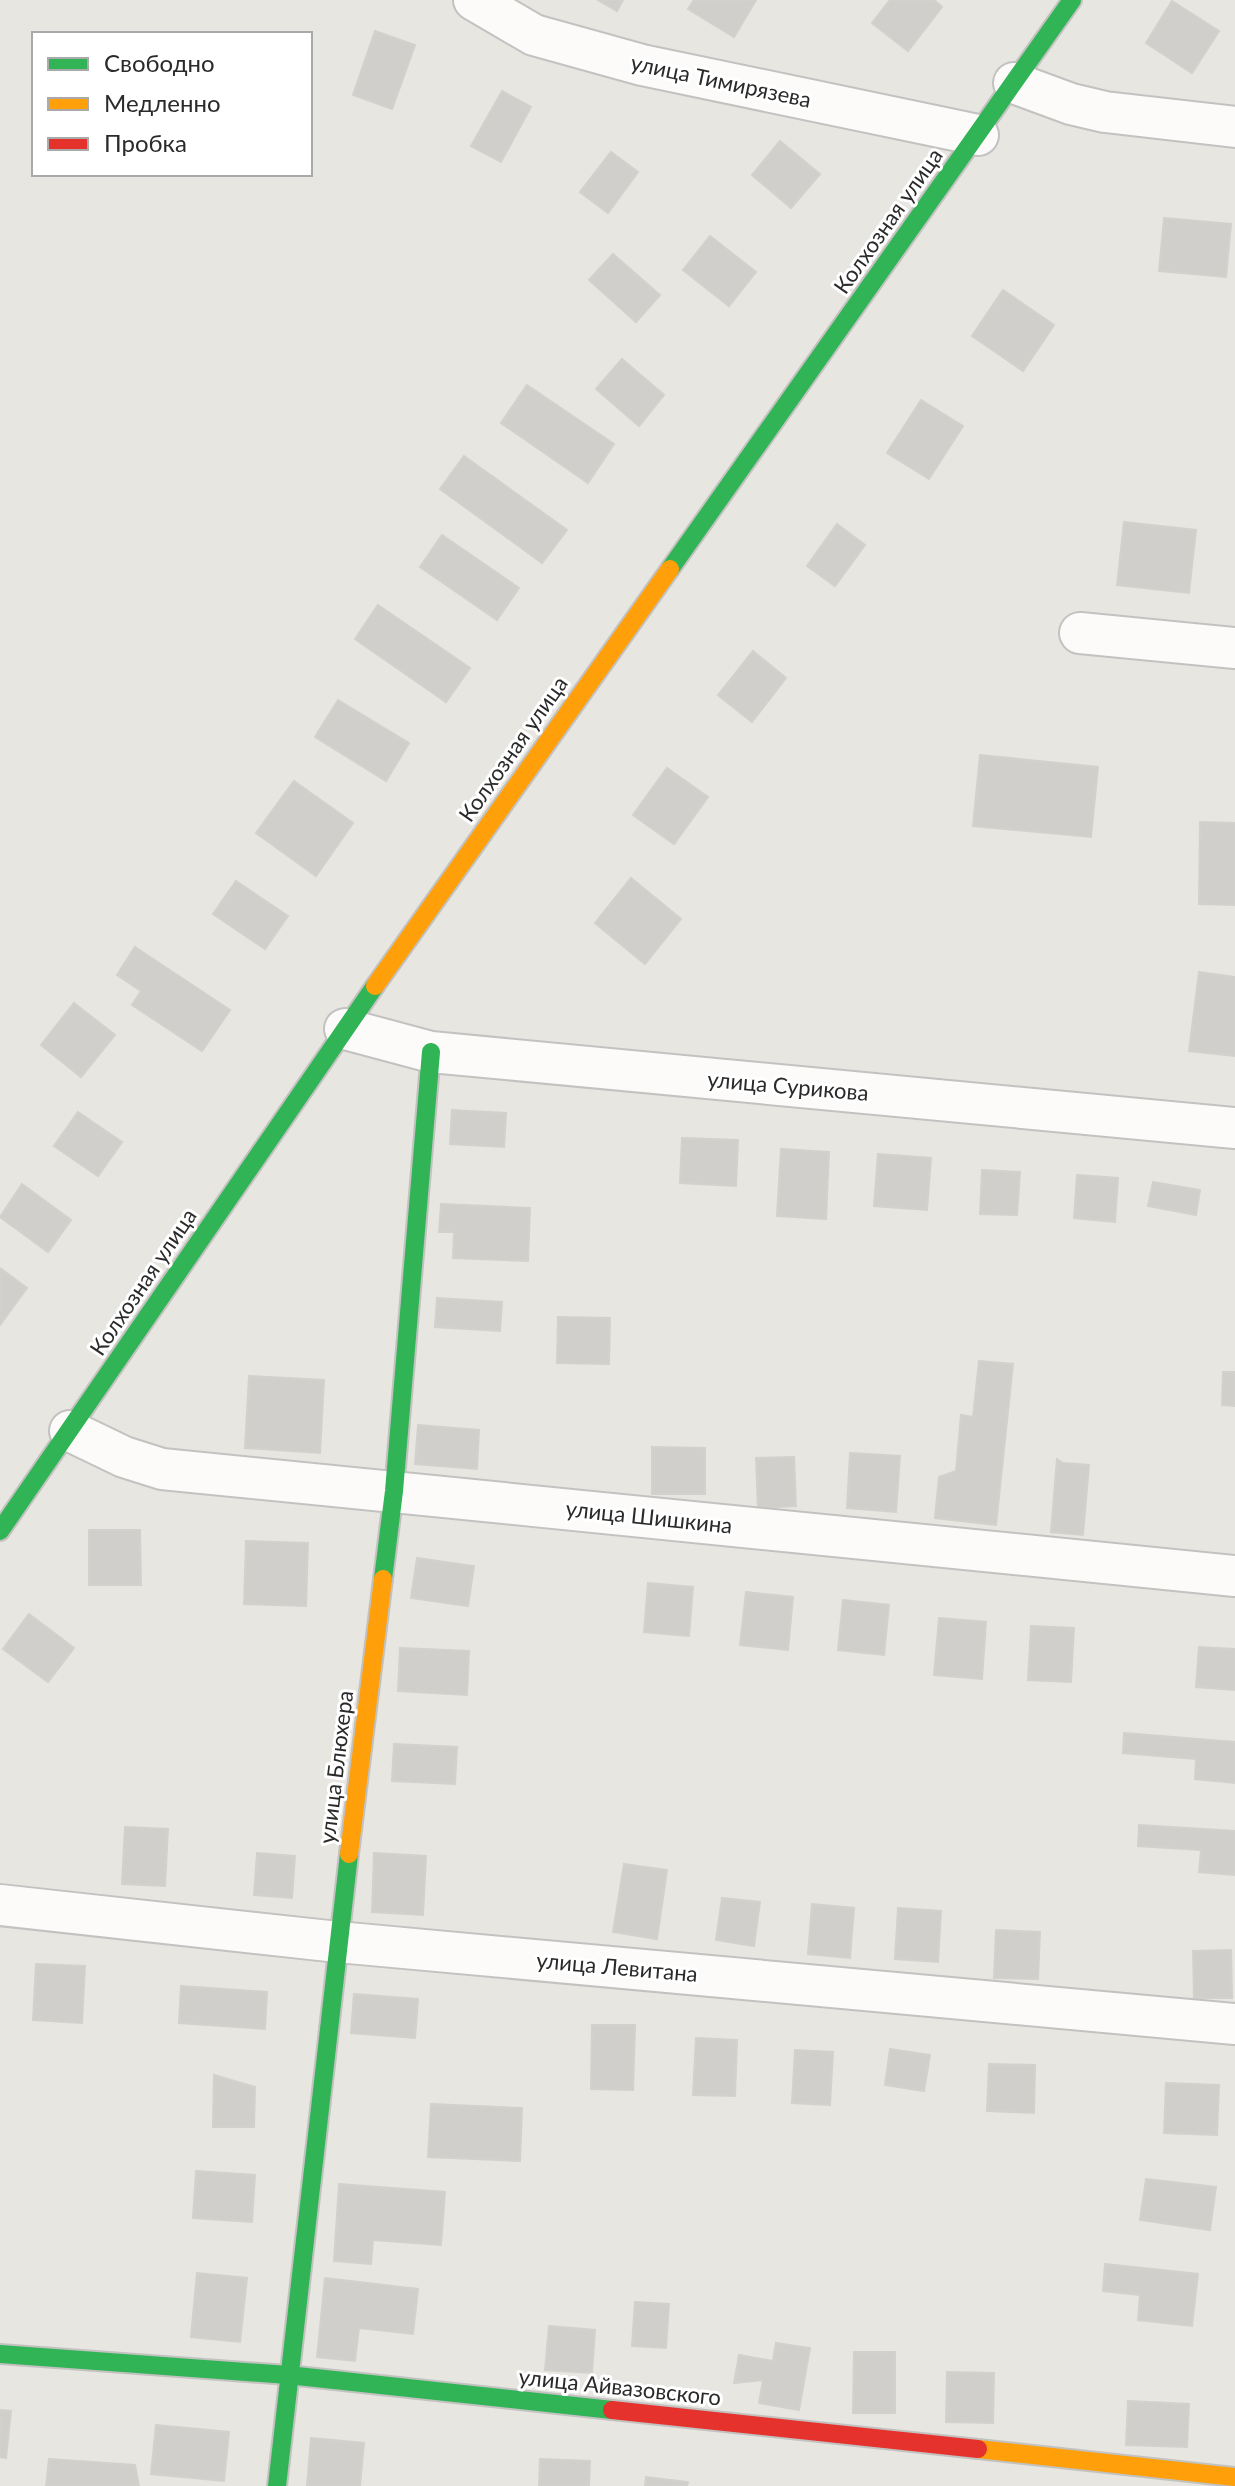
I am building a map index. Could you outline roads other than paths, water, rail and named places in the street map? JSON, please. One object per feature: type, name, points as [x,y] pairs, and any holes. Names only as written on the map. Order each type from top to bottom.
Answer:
[{"type":"street","name":"улица Тимирязева","points":[[474,0],[534,35],[642,65],[978,135]]},
{"type":"street","name":"Колхозная улица","points":[[0,1531],[345,1029],[1072,0]]},
{"type":"street","points":[[1014,83],[1071,104],[1105,112],[1235,127]]},
{"type":"street","points":[[1080,633],[1235,648]]},
{"type":"street","name":"улица Сурикова","points":[[345,1029],[431,1052],[1235,1128]]},
{"type":"street","name":"улица Блюхера","points":[[277,2486],[338,1942],[394,1491],[431,1052]]},
{"type":"street","name":"улица Шишкина","points":[[70,1431],[124,1457],[162,1469],[1235,1576]]},
{"type":"street","name":"улица Левитана","points":[[0,1905],[338,1942],[1235,2024]]},
{"type":"street","name":"улица Айвазовского","points":[[0,2354],[288,2375],[1235,2477]]}]
